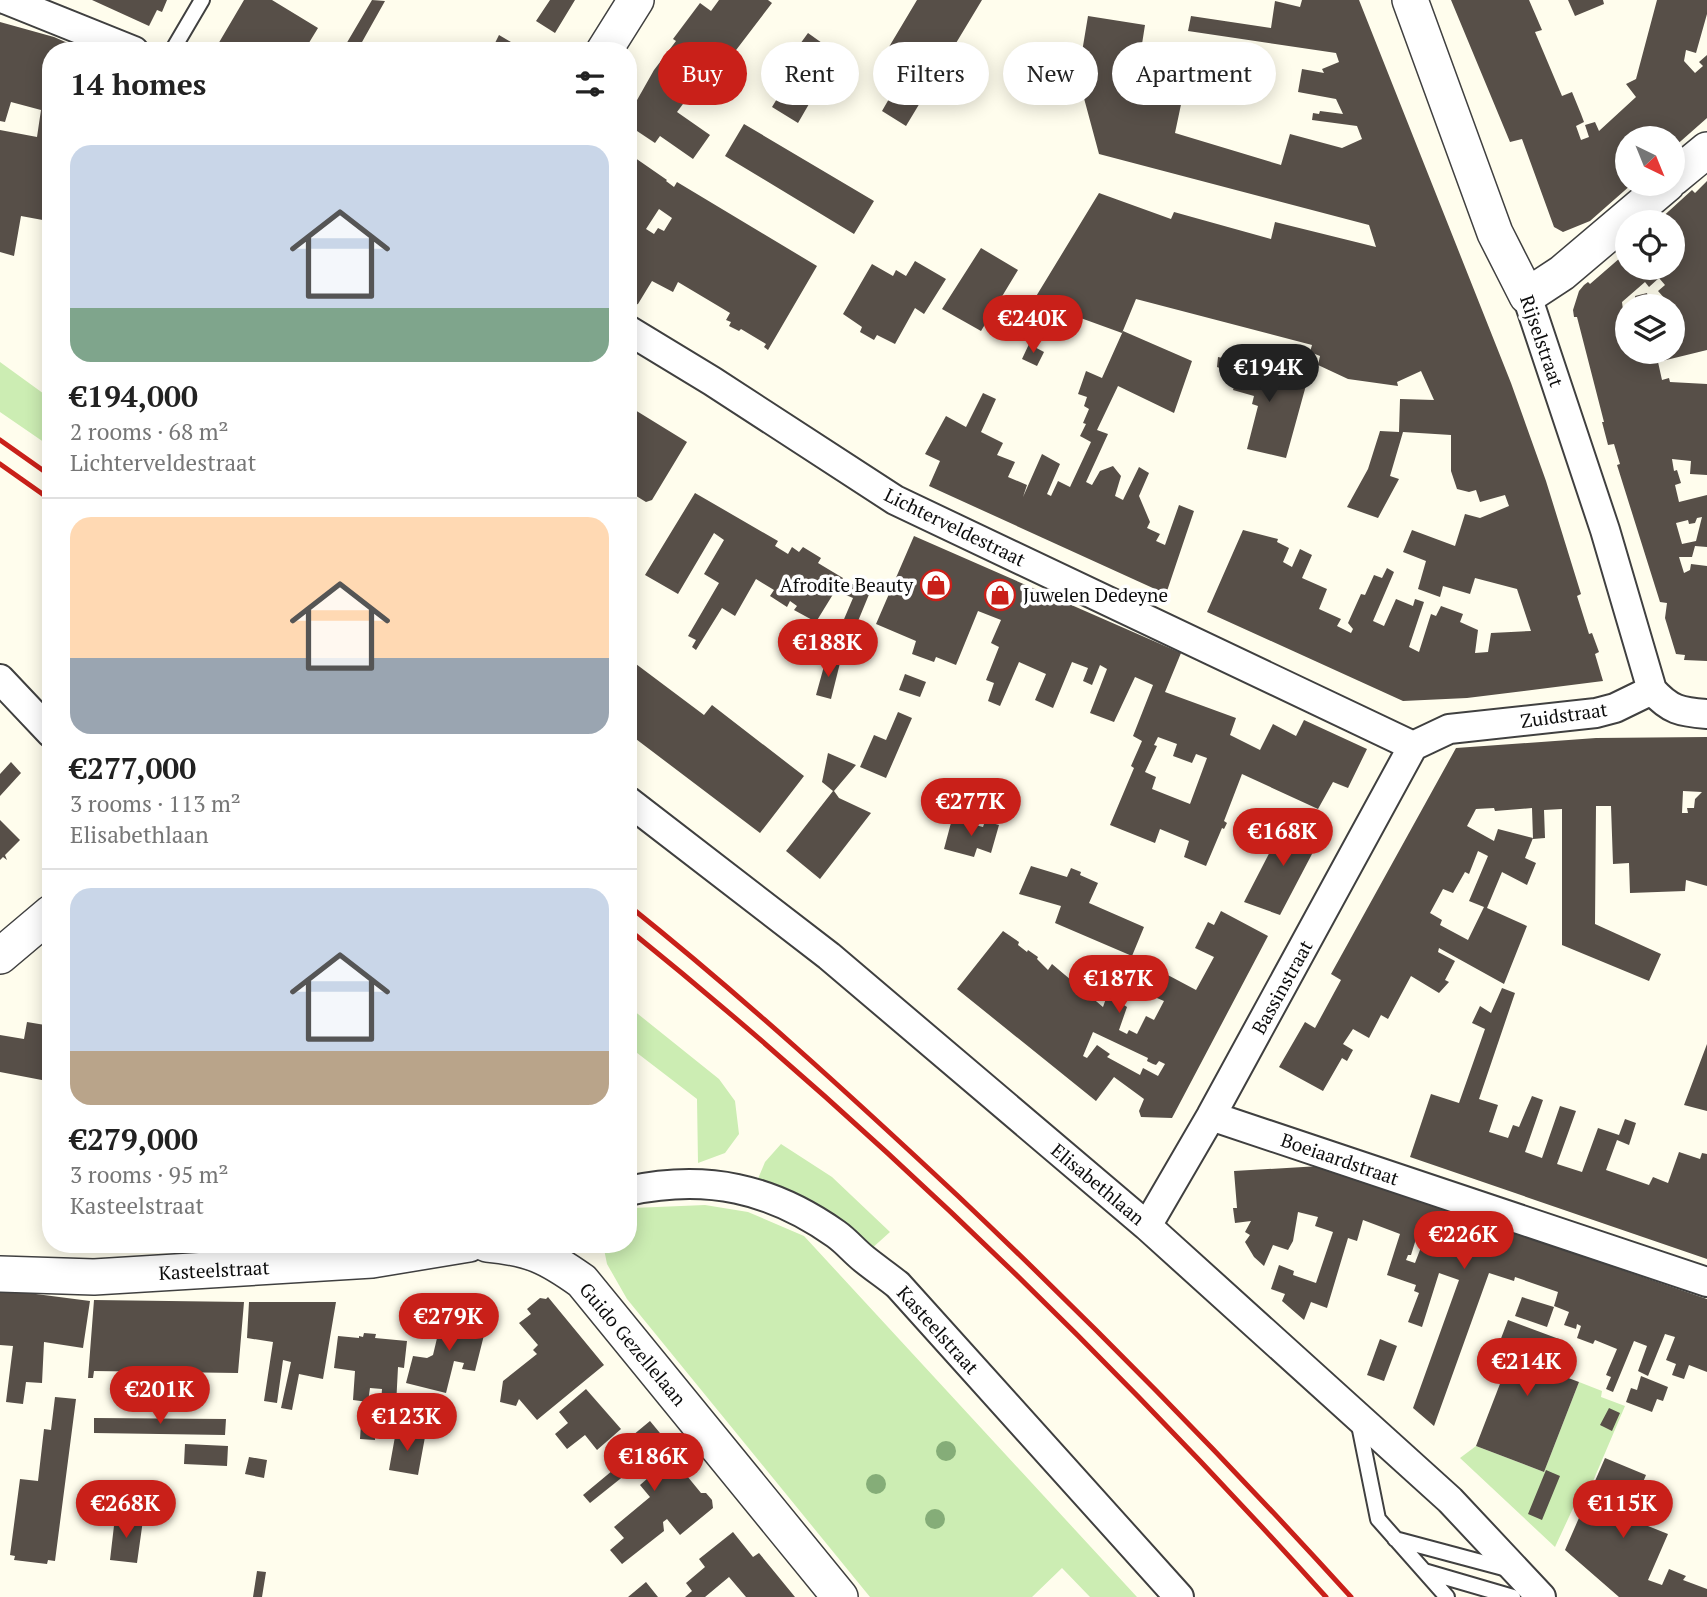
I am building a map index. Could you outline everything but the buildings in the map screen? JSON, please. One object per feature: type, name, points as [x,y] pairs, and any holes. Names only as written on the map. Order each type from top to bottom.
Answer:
[{"type":"street","points":[[6,0],[111,42]]},
{"type":"street","points":[[610,42],[636,0]]},
{"type":"street","name":"Rijselstraat","points":[[1410,0],[1496,233],[1527,296],[1605,530],[1652,690]]},
{"type":"street","points":[[1685,168],[1707,150]]},
{"type":"street","points":[[1527,296],[1562,273],[1653,196]]},
{"type":"street","name":"Lichterveldestraat","points":[[637,335],[895,500],[1413,746]]},
{"type":"street","points":[[0,679],[42,723]]},
{"type":"street","points":[[1652,690],[1665,704],[1686,712],[1707,714]]},
{"type":"street","name":"Zuidstraat","points":[[1413,746],[1449,729],[1596,713],[1615,708],[1652,690]]},
{"type":"street","name":"Bassinstraat","points":[[1147,1226],[1211,1116],[1413,746]]},
{"type":"street","name":"Elisabethlaan","points":[[637,809],[829,956],[1147,1226],[1450,1500],[1514,1584],[1541,1597]]},
{"type":"street","points":[[0,956],[42,921]]},
{"type":"street","name":"Boeiaardstraat","points":[[1211,1116],[1707,1282]]},
{"type":"street","name":"Kasteelstraat","points":[[637,1189],[661,1184],[732,1186],[772,1198],[810,1216],[839,1236],[898,1285],[1179,1597]]},
{"type":"street","name":"Kasteelstraat","points":[[0,1273],[94,1277],[372,1260],[414,1253]]},
{"type":"street","name":"Guido Gezellelaan","points":[[557,1253],[609,1312],[840,1597]]},
{"type":"lane","points":[[177,42],[202,0]]},
{"type":"lane","points":[[1357,1416],[1378,1519],[1447,1597]]},
{"type":"lane","points":[[1395,1538],[1514,1584]]},
{"type":"lane","points":[[1423,1570],[1514,1584]]},
{"type":"green space","points":[[0,362],[42,392],[42,441],[0,412]]},
{"type":"green space","points":[[637,1013],[719,1079],[735,1101],[739,1134],[725,1153],[698,1163],[697,1099],[637,1053]]},
{"type":"green space","points":[[781,1144],[832,1177],[890,1232],[870,1250],[757,1181],[765,1162]]},
{"type":"green space","points":[[705,1205],[748,1212],[804,1236],[1137,1597],[1090,1597],[1062,1568],[1032,1597],[870,1597],[627,1299],[607,1264],[605,1253],[637,1253],[637,1208]]},
{"type":"green space","points":[[1579,1382],[1602,1391],[1601,1397],[1625,1406],[1588,1493],[1581,1491],[1555,1547],[1460,1458],[1476,1446],[1544,1472]]},
{"type":"railway","points":[[0,440],[42,470]]},
{"type":"railway","points":[[0,464],[42,494]]},
{"type":"railway","points":[[637,912],[796,1048],[1009,1245],[1207,1443],[1351,1597]]},
{"type":"railway","points":[[637,936],[812,1085],[990,1250],[1077,1334],[1245,1508],[1326,1597]]},
{"type":"place","name":"Afrodite Beauty","points":[[936,585]]},
{"type":"place","name":"Juwelen Dedeyne","points":[[1000,595]]}]
